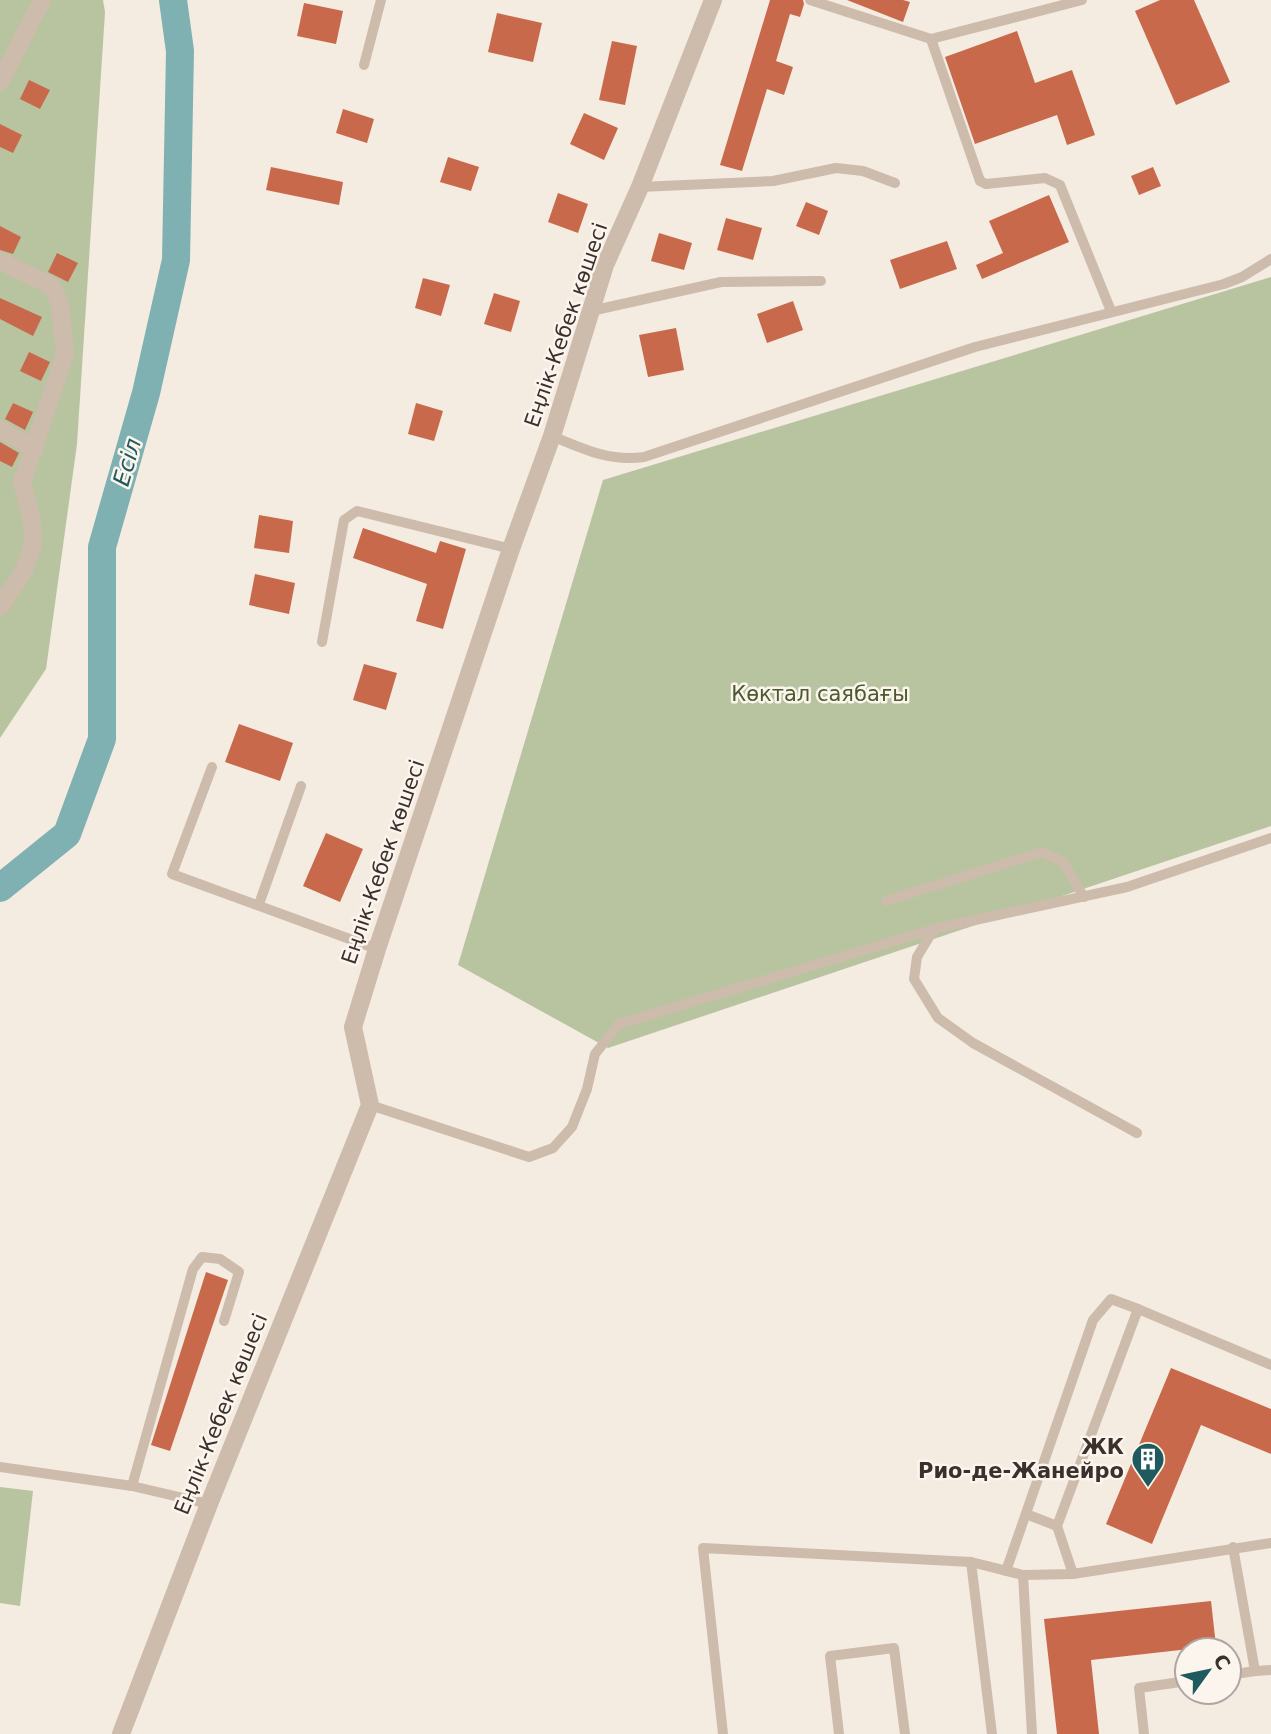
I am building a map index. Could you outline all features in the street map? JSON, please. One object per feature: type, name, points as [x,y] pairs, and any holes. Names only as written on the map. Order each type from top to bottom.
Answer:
[{"type":"street","points":[[0,82],[42,0]]},
{"type":"street","name":"Еңлік-Кебек көшесі","points":[[121,1734],[209,1504],[370,1105],[352,1027],[511,549],[552,436],[605,265],[640,187],[713,0]]},
{"type":"street","points":[[0,261],[52,286],[60,304],[65,354],[22,482],[32,520],[33,545],[23,571],[1,601]]},
{"type":"street","points":[[0,429],[35,449]]},
{"type":"lane","points":[[364,65],[381,0]]},
{"type":"lane","points":[[810,0],[931,39],[1082,0]]},
{"type":"lane","points":[[931,39],[980,181],[986,184],[1045,178],[1060,185],[1111,311]]},
{"type":"lane","points":[[640,187],[773,181],[836,168],[863,171],[895,183]]},
{"type":"lane","points":[[552,436],[596,454],[623,460],[643,457],[975,347],[1224,284],[1242,277],[1271,259]]},
{"type":"lane","points":[[590,311],[721,282],[821,281]]},
{"type":"lane","points":[[322,642],[344,520],[357,511],[511,549]]},
{"type":"lane","points":[[212,767],[172,874],[377,949]]},
{"type":"lane","points":[[259,904],[301,786]]},
{"type":"lane","points":[[370,1105],[530,1157],[553,1148],[572,1127],[587,1089],[595,1054],[619,1024],[934,929],[1126,887],[1271,838]]},
{"type":"lane","points":[[886,901],[1042,852],[1063,862],[1084,897]]},
{"type":"lane","points":[[934,929],[917,957],[914,979],[938,1018],[973,1043],[1137,1133]]},
{"type":"lane","points":[[132,1486],[193,1269],[202,1257],[220,1259],[239,1272],[224,1321]]},
{"type":"lane","points":[[1006,1570],[1093,1320],[1111,1299],[1271,1365]]},
{"type":"lane","points":[[1073,1574],[1057,1526],[1138,1309]]},
{"type":"lane","points":[[0,1467],[132,1486],[209,1504]]},
{"type":"lane","points":[[1026,1514],[1057,1526]]},
{"type":"lane","points":[[723,1734],[703,1548],[971,1562],[1023,1574],[1073,1574],[1271,1543]]},
{"type":"lane","points":[[1233,1547],[1255,1671]]},
{"type":"lane","points":[[971,1562],[992,1734]]},
{"type":"lane","points":[[1023,1574],[1032,1734]]},
{"type":"lane","points":[[839,1734],[830,1656],[894,1648],[905,1734]]},
{"type":"lane","points":[[1243,1673],[1271,1670]]},
{"type":"lane","points":[[1144,1734],[1139,1688],[1173,1683]]},
{"type":"green space","points":[[0,0],[103,0],[105,12],[77,444],[46,669],[0,738]]},
{"type":"green space","name":"Көктал саябағы","points":[[1271,277],[1271,826],[608,1048],[458,965],[603,480]]},
{"type":"green space","points":[[0,1487],[33,1491],[20,1606],[0,1603]]},
{"type":"building","points":[[770,0],[803,0],[804,4],[800,17],[790,14],[776,61],[793,67],[784,95],[767,89],[742,171],[720,165]]},
{"type":"building","points":[[847,0],[903,0],[910,2],[903,22]]},
{"type":"building","points":[[1160,0],[1194,0],[1230,82],[1176,105],[1135,11]]},
{"type":"building","points":[[304,3],[343,11],[336,44],[297,36]]},
{"type":"building","points":[[497,13],[542,23],[533,62],[488,52]]},
{"type":"building","points":[[1017,31],[1035,83],[1072,70],[1095,135],[1067,145],[1057,115],[975,144],[945,57]]},
{"type":"building","points":[[612,41],[637,46],[625,105],[599,100]]},
{"type":"building","points":[[29,80],[50,90],[40,109],[20,99]]},
{"type":"building","points":[[343,109],[374,119],[367,143],[336,133]]},
{"type":"building","points":[[584,113],[618,128],[604,160],[570,144]]},
{"type":"building","points":[[0,124],[22,135],[13,153],[0,147]]},
{"type":"building","points":[[448,157],[479,167],[471,191],[440,182]]},
{"type":"building","points":[[271,167],[343,182],[339,205],[266,190]]},
{"type":"building","points":[[1153,167],[1161,186],[1139,195],[1131,176]]},
{"type":"building","points":[[558,193],[588,204],[578,233],[548,222]]},
{"type":"building","points":[[1049,195],[1069,242],[982,279],[976,265],[1003,253],[989,221]]},
{"type":"building","points":[[806,202],[828,211],[819,235],[796,226]]},
{"type":"building","points":[[726,218],[762,228],[753,260],[717,250]]},
{"type":"building","points":[[0,226],[21,237],[13,254],[0,250]]},
{"type":"building","points":[[659,233],[692,243],[684,270],[651,261]]},
{"type":"building","points":[[947,241],[957,269],[900,289],[890,260]]},
{"type":"building","points":[[57,253],[78,263],[68,282],[48,272]]},
{"type":"building","points":[[423,278],[450,285],[441,316],[415,308]]},
{"type":"building","points":[[494,293],[520,301],[511,332],[484,324]]},
{"type":"building","points":[[0,298],[42,317],[33,336],[0,319]]},
{"type":"building","points":[[793,301],[803,330],[767,343],[757,314]]},
{"type":"building","points":[[676,328],[684,370],[648,377],[639,335]]},
{"type":"building","points":[[29,352],[50,362],[41,381],[20,371]]},
{"type":"building","points":[[13,403],[33,412],[25,430],[5,419]]},
{"type":"building","points":[[416,403],[443,411],[434,441],[408,434]]},
{"type":"building","points":[[0,442],[19,453],[12,467],[0,461]]},
{"type":"building","points":[[259,515],[293,521],[289,553],[254,548]]},
{"type":"building","points":[[363,528],[436,553],[440,541],[466,549],[443,629],[416,621],[427,584],[353,558]]},
{"type":"building","points":[[255,574],[295,583],[289,614],[249,605]]},
{"type":"building","points":[[364,664],[397,673],[386,710],[353,700]]},
{"type":"building","points":[[239,724],[293,743],[280,781],[225,762]]},
{"type":"building","points":[[326,833],[363,849],[340,902],[303,886]]},
{"type":"building","points":[[206,1272],[228,1280],[170,1451],[151,1445]]},
{"type":"building","name":"ЖК Рио-де-Жанейро","points":[[1171,1368],[1271,1409],[1271,1454],[1201,1425],[1152,1544],[1106,1524]]},
{"type":"building","points":[[1211,1601],[1215,1636],[1173,1636],[1173,1651],[1091,1660],[1099,1734],[1057,1734],[1044,1619]]},
{"type":"waterway","name":"Есіл","points":[[0,888],[67,834],[102,739],[102,547],[146,393],[176,260],[180,51],[173,0]]},
{"type":"place","name":"ЖК Рио-де-Жанейро","points":[[1148,1489]]}]
